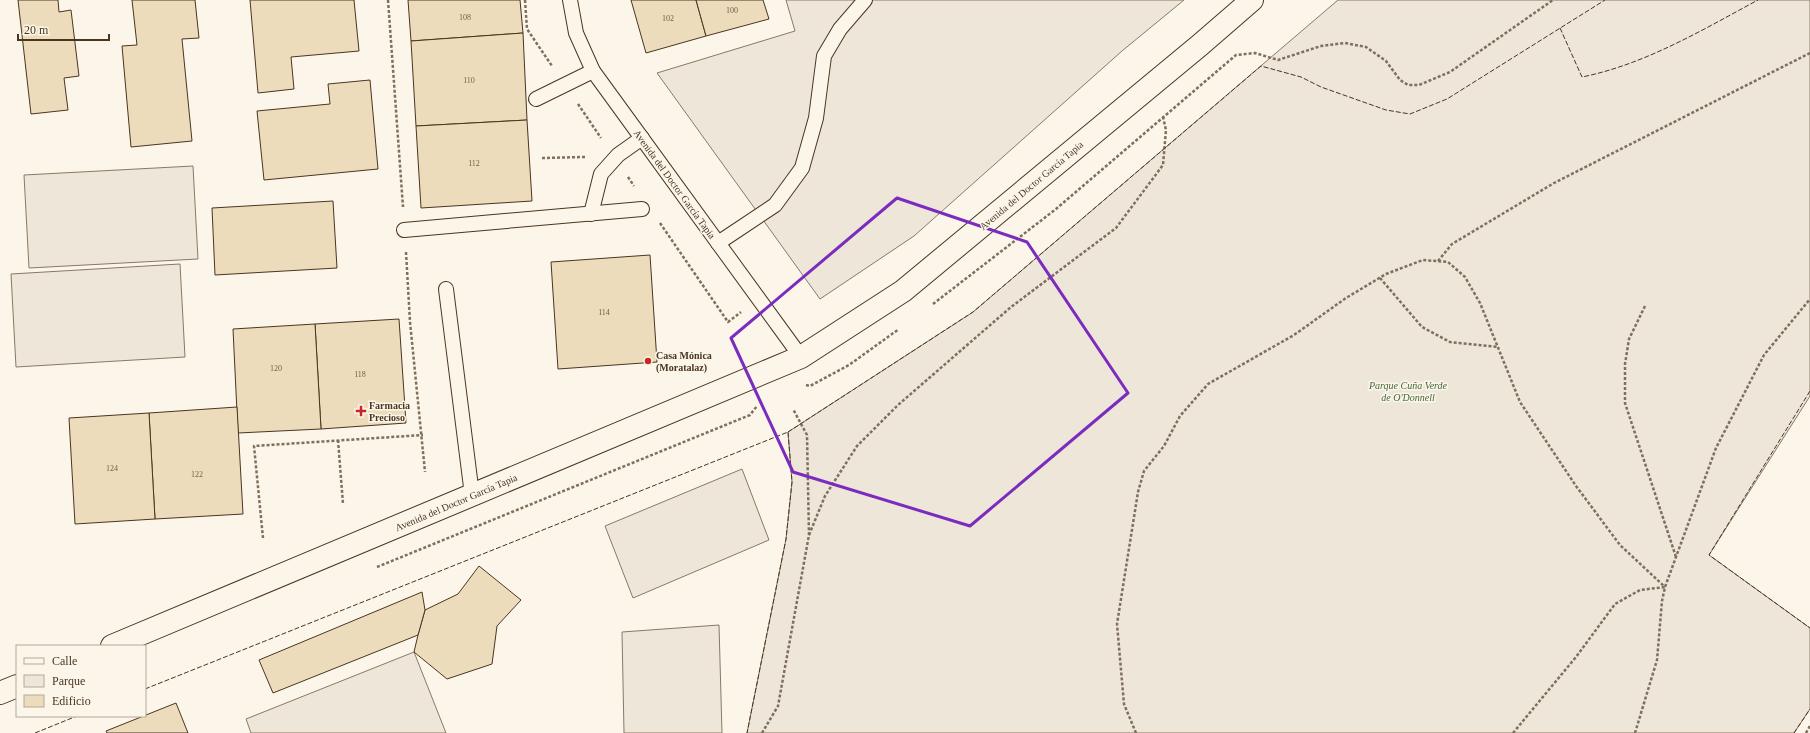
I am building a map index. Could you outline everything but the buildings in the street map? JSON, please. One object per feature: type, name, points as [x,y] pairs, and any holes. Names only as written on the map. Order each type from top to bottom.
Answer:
[{"type":"street","name":"Avenida del Doctor García Tapia","points":[[114,645],[801,357],[903,291],[1200,45],[1252,0]]},
{"type":"street","points":[[0,693],[16,686]]},
{"type":"lane","name":"Avenida del Doctor García Tapia","points":[[570,0],[576,33],[593,71],[801,357]]},
{"type":"lane","points":[[718,243],[775,205],[802,168],[816,118],[824,56],[840,29],[866,0]]},
{"type":"lane","points":[[536,99],[593,71]]},
{"type":"lane","points":[[591,214],[601,174],[618,155],[642,138]]},
{"type":"lane","points":[[404,230],[642,210]]},
{"type":"lane","points":[[446,289],[472,495]]},
{"type":"path","points":[[388,0],[400,150],[410,322],[423,435],[425,472]]},
{"type":"path","points":[[1269,58],[1278,60],[1320,46],[1345,43],[1366,47],[1386,61],[1400,80],[1408,85],[1419,85],[1450,72],[1553,0]]},
{"type":"path","points":[[1437,261],[1452,244],[1554,183],[1810,53]]},
{"type":"path","points":[[809,535],[825,496],[857,446],[898,406],[1011,307],[1116,228],[1163,165],[1166,130],[1163,117]]},
{"type":"path","points":[[542,158],[589,156]]},
{"type":"path","points":[[1136,733],[1124,704],[1117,624],[1138,492],[1144,471],[1164,446],[1180,416],[1208,384],[1294,335],[1346,298],[1380,278],[1423,260],[1448,262],[1465,277],[1480,303],[1520,402],[1576,486],[1620,544],[1666,587]]},
{"type":"path","points":[[1380,278],[1422,327],[1450,342],[1498,347]]},
{"type":"path","points":[[1635,733],[1657,660],[1662,601],[1676,557],[1716,448],[1764,356],[1810,299]]},
{"type":"path","points":[[1645,306],[1629,339],[1625,364],[1625,403],[1676,557]]},
{"type":"path","points":[[762,733],[778,706],[809,535],[807,434],[793,409]]},
{"type":"path","points":[[263,538],[254,446],[423,435]]},
{"type":"path","points":[[338,440],[343,504]]},
{"type":"path","points":[[1513,733],[1576,657],[1615,604],[1640,590],[1666,587]]},
{"type":"path","points":[[1806,733],[1810,726]]},
{"type":"highlighted area","points":[[897,198],[1027,242],[1128,393],[970,526],[793,472],[731,338]]},
{"type":"green space","points":[[786,0],[1184,0],[1122,51],[914,236],[820,299],[657,73],[795,31]]},
{"type":"green space","name":"Parque Cuña Verde de O'Donnell","points":[[1338,0],[1810,0],[1810,396],[1709,555],[1810,628],[1810,709],[1794,733],[747,733],[786,539],[792,482],[788,432],[973,312]]},
{"type":"green space","points":[[193,166],[198,259],[29,268],[24,175]]},
{"type":"green space","points":[[180,264],[185,357],[16,367],[11,274]]},
{"type":"green space","points":[[742,469],[769,540],[633,598],[605,526]]},
{"type":"green space","points":[[719,625],[722,733],[624,733],[622,632]]},
{"type":"green space","points":[[414,652],[446,733],[251,733],[246,719]]},
{"type":"fence","points":[[788,432],[973,312],[1261,66],[1301,77],[1321,87],[1386,110],[1410,114],[1447,99],[1605,0]]},
{"type":"fence","points":[[1560,28],[1582,77],[1629,64],[1651,55],[1695,34],[1758,0]]},
{"type":"fence","points":[[1810,391],[1709,555],[1810,628]]},
{"type":"fence","points":[[146,689],[788,432],[792,482],[786,539],[747,733]]},
{"type":"fence","points":[[1794,733],[1810,709]]},
{"type":"fence","points":[[35,733],[75,717]]},
{"type":"place","name":"Casa Mónica (Moratalaz)","points":[[648,361]]},
{"type":"place","name":"Farmacia Precioso","points":[[361,411]]}]
